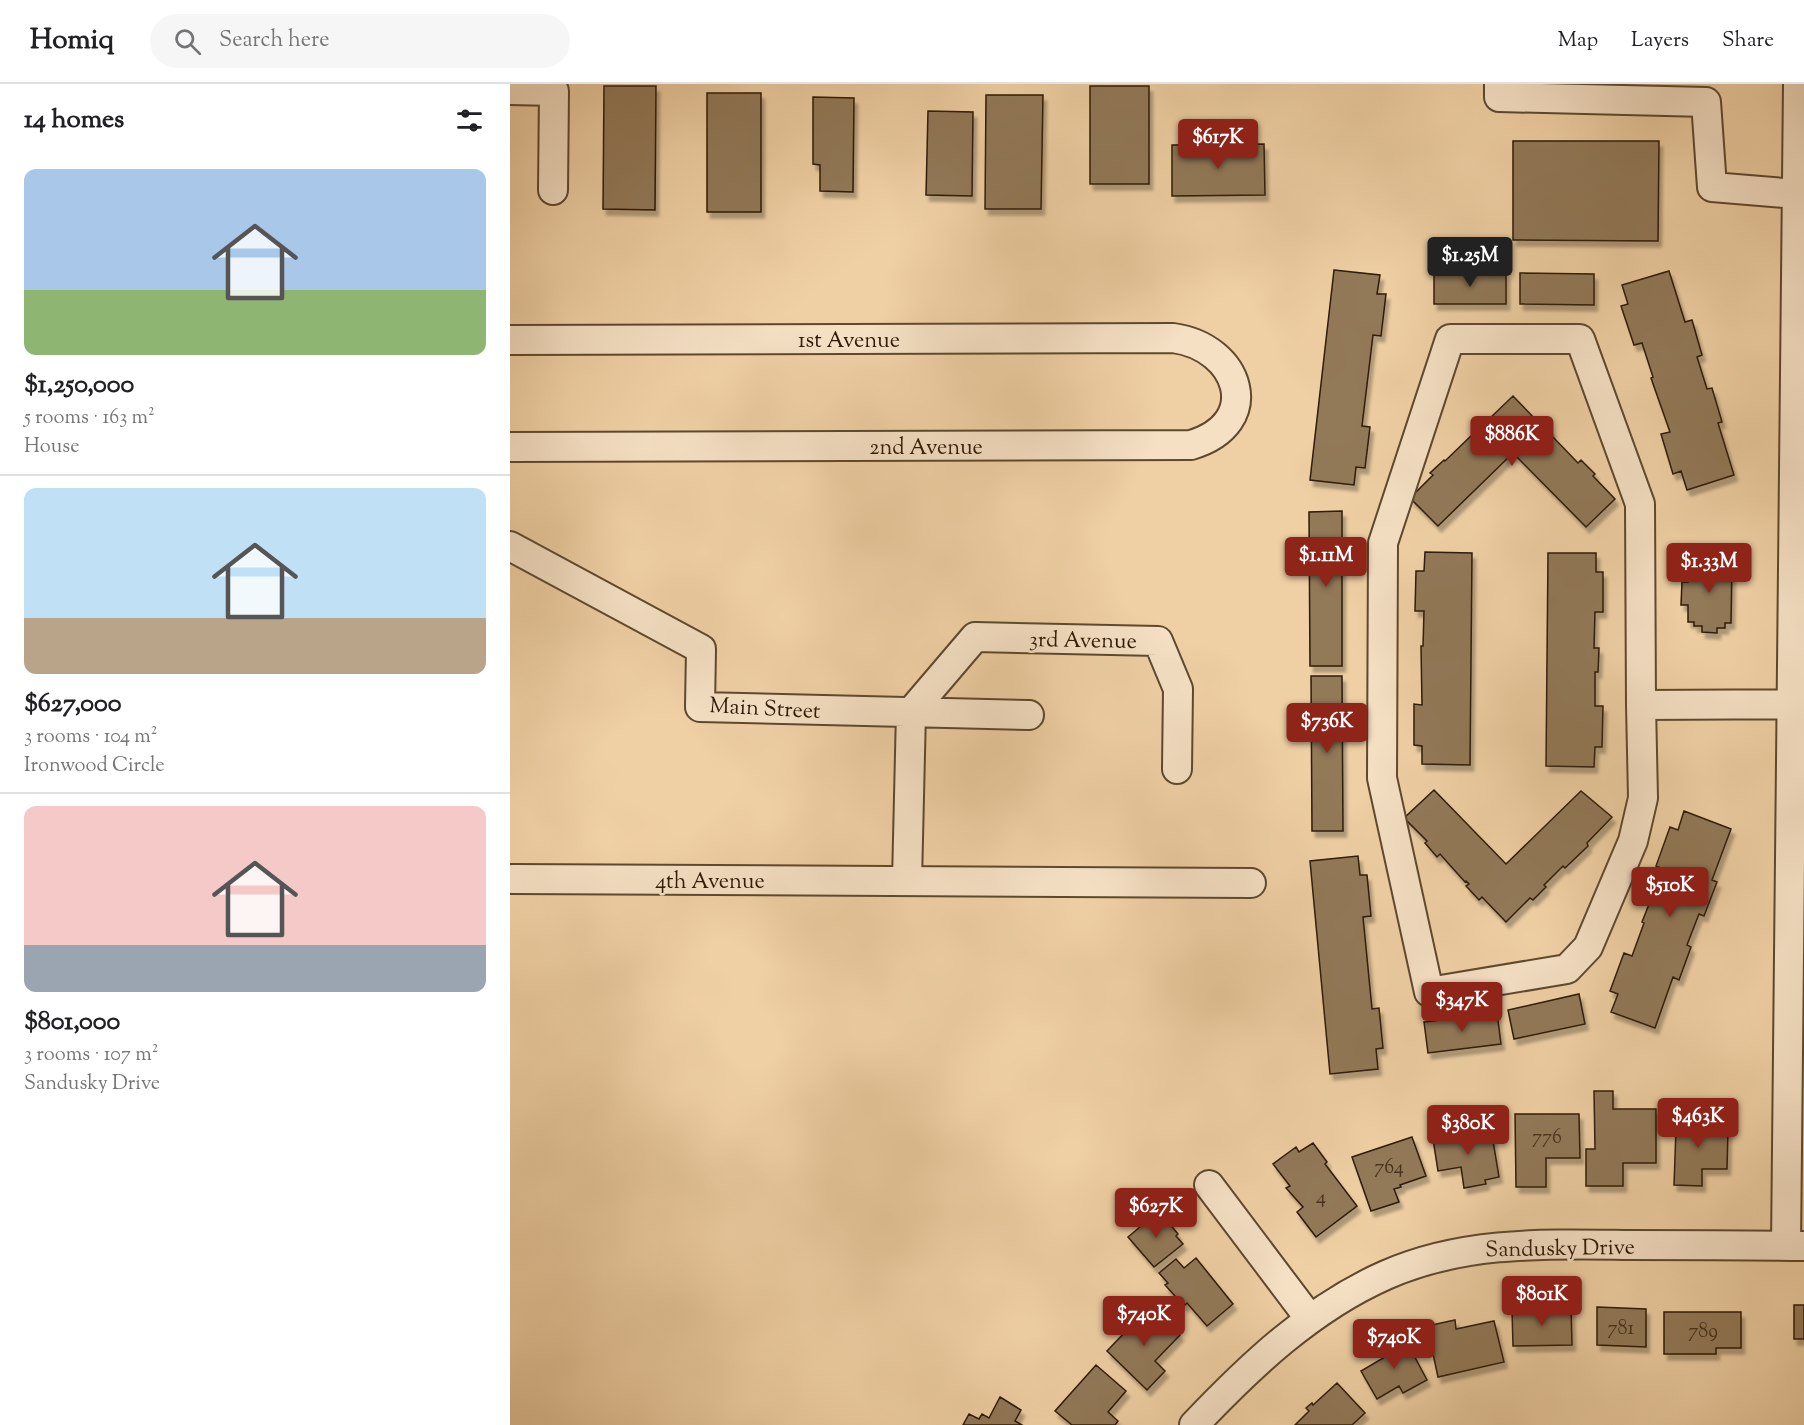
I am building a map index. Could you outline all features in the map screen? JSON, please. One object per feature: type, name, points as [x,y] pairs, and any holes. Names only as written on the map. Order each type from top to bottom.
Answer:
[{"type":"street","points":[[1499,84],[1499,97],[1706,93],[1712,187],[1797,194]]},
{"type":"street","points":[[1795,1246],[1800,264],[1797,194],[1798,84]]},
{"type":"street","points":[[510,90],[554,87],[553,190]]},
{"type":"street","name":"1st Avenue","points":[[510,340],[1173,338],[1188,340]]},
{"type":"street","points":[[1450,339],[1580,339],[1640,504],[1641,705],[1643,798],[1633,841],[1588,947],[1567,969],[1429,992],[1382,778],[1383,543],[1450,339]]},
{"type":"street","name":"2nd Avenue","points":[[510,447],[1191,445],[1208,440],[1223,429],[1233,414],[1237,396],[1232,377],[1222,361],[1207,347],[1188,340]]},
{"type":"street","name":"Main Street","points":[[510,546],[701,649],[700,708],[1029,715]]},
{"type":"street","name":"3rd Avenue","points":[[911,712],[975,637],[1158,641],[1178,689],[1176,769]]},
{"type":"street","points":[[1641,705],[1798,704]]},
{"type":"street","points":[[907,881],[911,712]]},
{"type":"street","name":"4th Avenue","points":[[512,879],[1251,883]]},
{"type":"street","points":[[1209,1185],[1310,1319]]},
{"type":"street","name":"Sandusky Drive","points":[[1194,1425],[1223,1395],[1310,1319],[1347,1294],[1386,1274],[1428,1259],[1472,1249],[1523,1244],[1795,1246]]},
{"type":"building","points":[[604,86],[656,86],[655,210],[603,209]]},
{"type":"building","points":[[1090,86],[1149,86],[1149,184],[1090,184]]},
{"type":"building","points":[[707,93],[761,93],[761,212],[707,212]]},
{"type":"building","points":[[986,95],[1043,95],[1041,209],[985,209]]},
{"type":"building","points":[[813,97],[854,98],[853,192],[820,191],[820,165],[813,164]]},
{"type":"building","points":[[928,111],[973,112],[972,196],[926,195]]},
{"type":"building","points":[[1513,141],[1659,141],[1658,241],[1513,240]]},
{"type":"building","points":[[1264,144],[1265,195],[1172,196],[1172,145]]},
{"type":"building","points":[[1334,270],[1380,275],[1377,294],[1386,294],[1381,336],[1373,335],[1362,426],[1370,427],[1365,468],[1356,467],[1354,485],[1310,480]]},
{"type":"building","points":[[1669,271],[1685,322],[1692,320],[1702,355],[1697,357],[1707,389],[1712,388],[1722,422],[1718,423],[1734,475],[1687,490],[1681,471],[1673,474],[1661,434],[1670,432],[1651,378],[1653,377],[1642,343],[1634,345],[1621,306],[1628,304],[1622,285]]},
{"type":"building","points":[[1434,272],[1506,273],[1506,304],[1434,304]]},
{"type":"building","points":[[1520,273],[1594,274],[1594,305],[1520,304]]},
{"type":"building","points":[[1513,396],[1536,420],[1538,418],[1552,431],[1550,434],[1578,463],[1581,460],[1595,474],[1593,476],[1615,499],[1586,527],[1513,453],[1438,526],[1410,498],[1433,475],[1430,473],[1474,433],[1472,431],[1486,417],[1489,419]]},
{"type":"building","points":[[1342,511],[1342,666],[1310,666],[1309,512]]},
{"type":"building","points":[[1425,552],[1472,553],[1470,765],[1422,764],[1422,746],[1414,745],[1414,704],[1422,705],[1421,646],[1423,646],[1424,611],[1415,611],[1416,571],[1424,571]]},
{"type":"building","points":[[1548,553],[1596,553],[1596,572],[1603,572],[1603,612],[1595,612],[1594,648],[1599,648],[1598,672],[1595,672],[1595,706],[1603,706],[1602,747],[1595,747],[1594,767],[1546,766]]},
{"type":"building","points":[[1703,557],[1718,557],[1717,561],[1727,561],[1727,566],[1732,566],[1731,623],[1725,623],[1725,628],[1717,628],[1717,633],[1702,632],[1702,626],[1694,626],[1694,622],[1688,622],[1688,605],[1681,605],[1682,582],[1688,582],[1689,565],[1694,565],[1694,562],[1703,562]]},
{"type":"building","points":[[1311,676],[1342,676],[1343,831],[1312,831]]},
{"type":"building","points":[[1434,790],[1506,864],[1581,791],[1612,817],[1587,843],[1588,846],[1565,868],[1563,866],[1533,900],[1530,898],[1506,922],[1482,897],[1479,900],[1466,886],[1469,884],[1440,854],[1437,857],[1425,843],[1427,841],[1404,818]]},
{"type":"building","points":[[1684,811],[1731,829],[1712,880],[1717,882],[1704,916],[1699,914],[1687,945],[1691,947],[1679,980],[1673,977],[1655,1028],[1611,1012],[1618,994],[1610,991],[1624,953],[1632,956],[1644,923],[1642,922],[1663,869],[1656,866],[1670,827],[1678,830]]},
{"type":"building","points":[[1358,856],[1360,875],[1367,875],[1371,916],[1363,917],[1372,1009],[1379,1008],[1383,1048],[1376,1049],[1378,1069],[1330,1074],[1310,861]]},
{"type":"building","points":[[1579,994],[1585,1024],[1514,1039],[1508,1010]]},
{"type":"building","points":[[1497,1013],[1501,1044],[1428,1053],[1424,1022]]},
{"type":"building","points":[[1594,1091],[1613,1091],[1613,1109],[1656,1109],[1656,1163],[1623,1163],[1623,1186],[1586,1186],[1586,1149],[1595,1149]]},
{"type":"building","points":[[1685,1108],[1705,1109],[1704,1129],[1728,1129],[1727,1169],[1702,1169],[1702,1186],[1674,1185],[1676,1129],[1685,1130]]},
{"type":"building","points":[[1515,1114],[1579,1114],[1580,1158],[1546,1158],[1546,1187],[1516,1187]]},
{"type":"building","points":[[1491,1129],[1499,1177],[1485,1180],[1486,1184],[1464,1188],[1461,1167],[1438,1171],[1433,1139]]},
{"type":"building","points":[[1412,1137],[1426,1176],[1394,1189],[1399,1202],[1371,1211],[1352,1157]]},
{"type":"building","points":[[1313,1143],[1327,1162],[1325,1164],[1357,1206],[1316,1237],[1297,1212],[1303,1207],[1286,1188],[1290,1186],[1273,1164],[1296,1147],[1299,1152]]},
{"type":"building","points":[[1159,1211],[1178,1234],[1176,1236],[1183,1244],[1154,1267],[1128,1237]]},
{"type":"building","points":[[1196,1258],[1233,1304],[1207,1326],[1187,1303],[1184,1306],[1165,1285],[1168,1283],[1159,1273],[1176,1259],[1184,1268]]},
{"type":"building","points":[[1794,1305],[1804,1305],[1804,1339],[1794,1339]]},
{"type":"building","points":[[1150,1306],[1180,1335],[1155,1361],[1165,1371],[1147,1390],[1107,1351]]},
{"type":"building","points":[[1597,1307],[1646,1309],[1646,1347],[1597,1345]]},
{"type":"building","points":[[1571,1308],[1572,1345],[1513,1346],[1512,1310]]},
{"type":"building","points":[[1664,1312],[1741,1312],[1741,1348],[1716,1348],[1716,1354],[1664,1354]]},
{"type":"building","points":[[1455,1320],[1456,1329],[1494,1321],[1504,1362],[1438,1377],[1427,1326]]},
{"type":"building","points":[[1403,1335],[1427,1380],[1403,1393],[1399,1386],[1377,1399],[1361,1371],[1385,1357],[1380,1348]]},
{"type":"building","points":[[1096,1365],[1126,1391],[1108,1412],[1118,1421],[1115,1425],[1072,1425],[1055,1411]]},
{"type":"building","points":[[1337,1383],[1365,1413],[1352,1425],[1295,1425],[1309,1411],[1306,1408],[1312,1403],[1313,1405]]},
{"type":"building","points":[[1000,1397],[1021,1410],[1015,1421],[1022,1425],[963,1425],[969,1414],[979,1419],[982,1414],[989,1418]]}]
